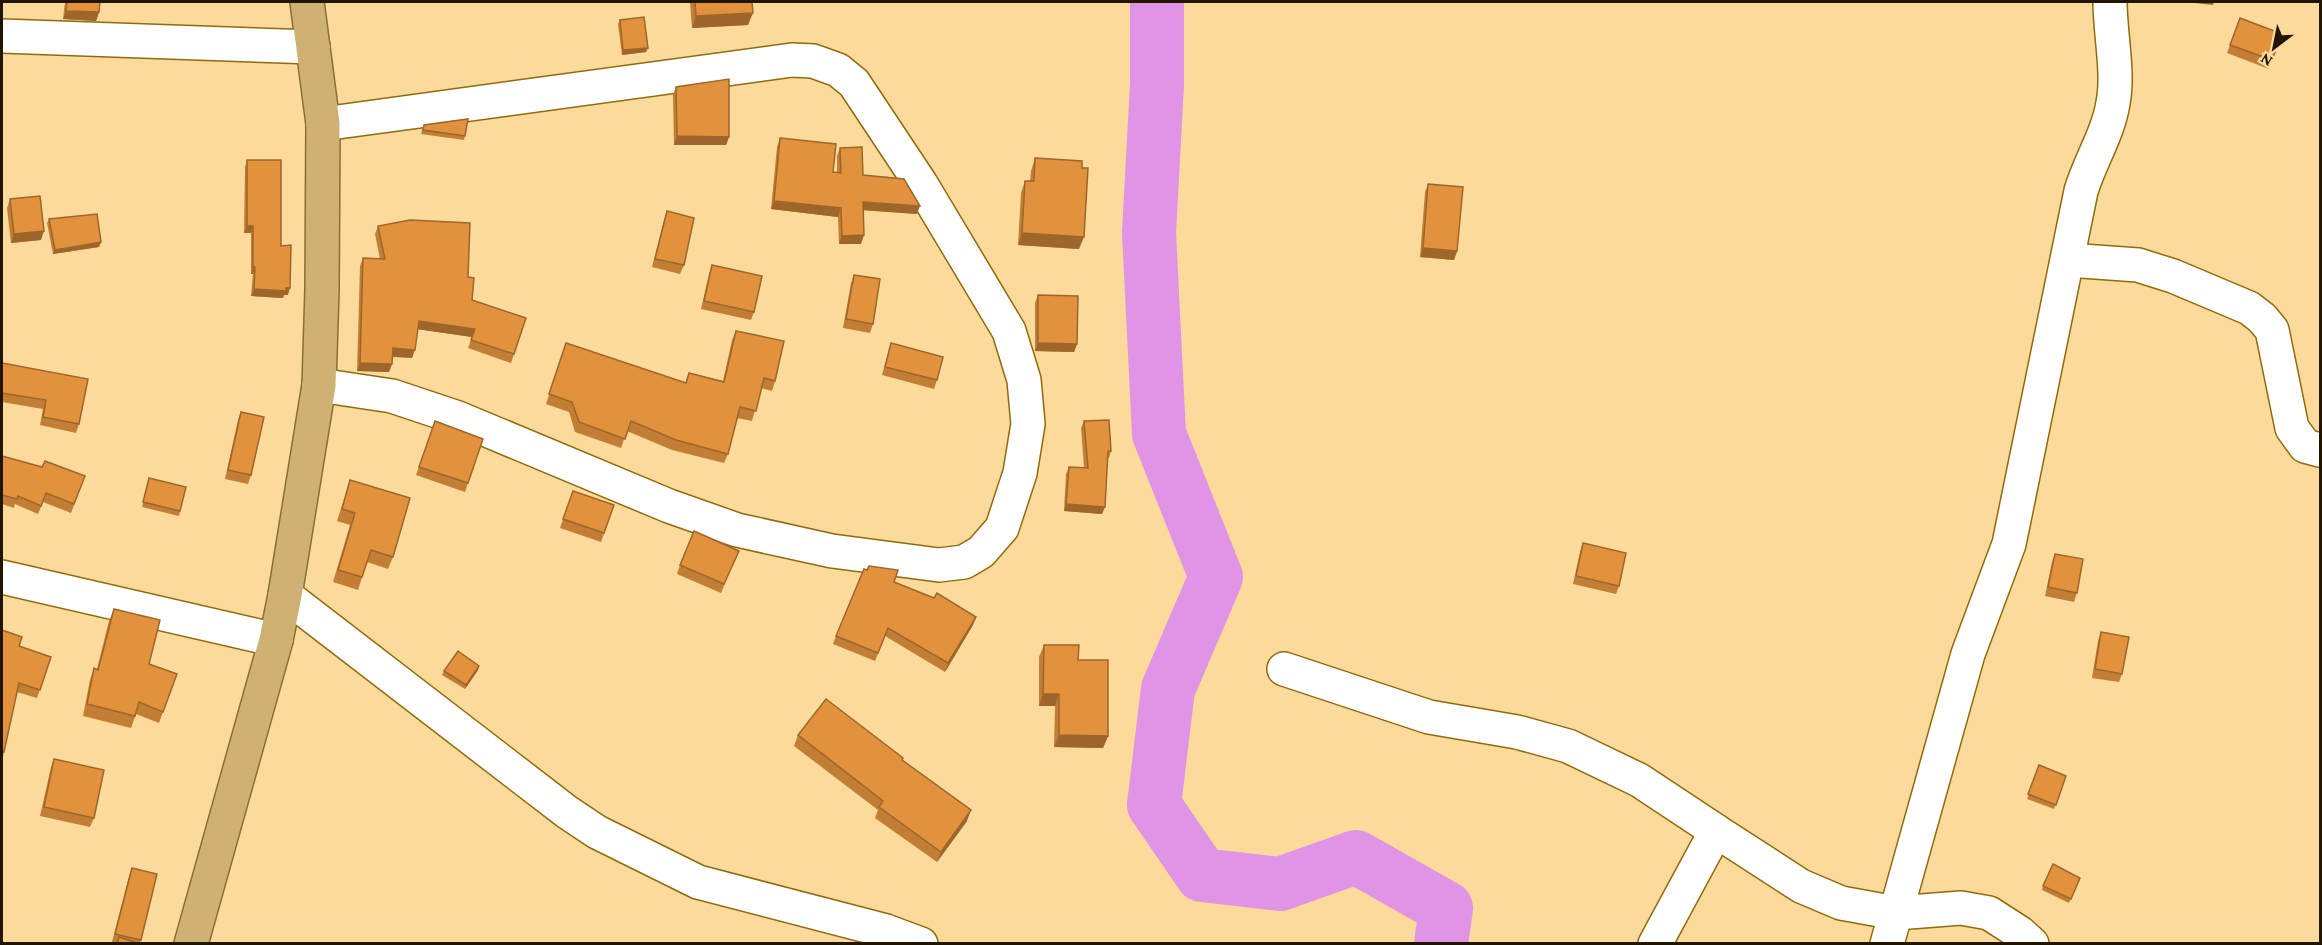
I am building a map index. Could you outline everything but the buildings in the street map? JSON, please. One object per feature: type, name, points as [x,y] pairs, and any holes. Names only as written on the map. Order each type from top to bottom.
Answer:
[{"type":"highway","points":[[191,944],[276,640],[319,385],[323,124],[307,2]]},
{"type":"street","points":[[1891,928],[1968,654],[2008,544],[2088,166],[2109,121],[2114,101],[2110,2]]},
{"type":"street","points":[[2,36],[314,47]]},
{"type":"street","points":[[319,385],[392,396],[458,418],[669,506],[737,530],[832,551],[939,565],[964,562],[981,552],[1002,528],[1020,473],[1028,424],[1024,380],[1009,331],[921,184],[854,83],[838,70],[813,62],[792,60],[323,124]]},
{"type":"street","points":[[2068,260],[2138,265],[2249,308],[2272,330],[2292,428],[2296,437],[2304,446],[2320,450]]},
{"type":"street","points":[[2,577],[276,640]]},
{"type":"street","points":[[285,595],[567,812],[597,832],[698,882],[886,931],[921,944]]},
{"type":"street","points":[[1284,669],[1429,717],[1517,732],[1568,746],[1639,780],[1802,886],[1891,928],[1961,908],[1989,913],[2020,933],[2032,944]]},
{"type":"street","points":[[1655,944],[1716,831]]},
{"type":"waterway","points":[[1157,2],[1157,84],[1149,233],[1159,434],[1216,577],[1168,689],[1154,805],[1202,875],[1280,884],[1356,857],[1446,908],[1441,944]]}]
